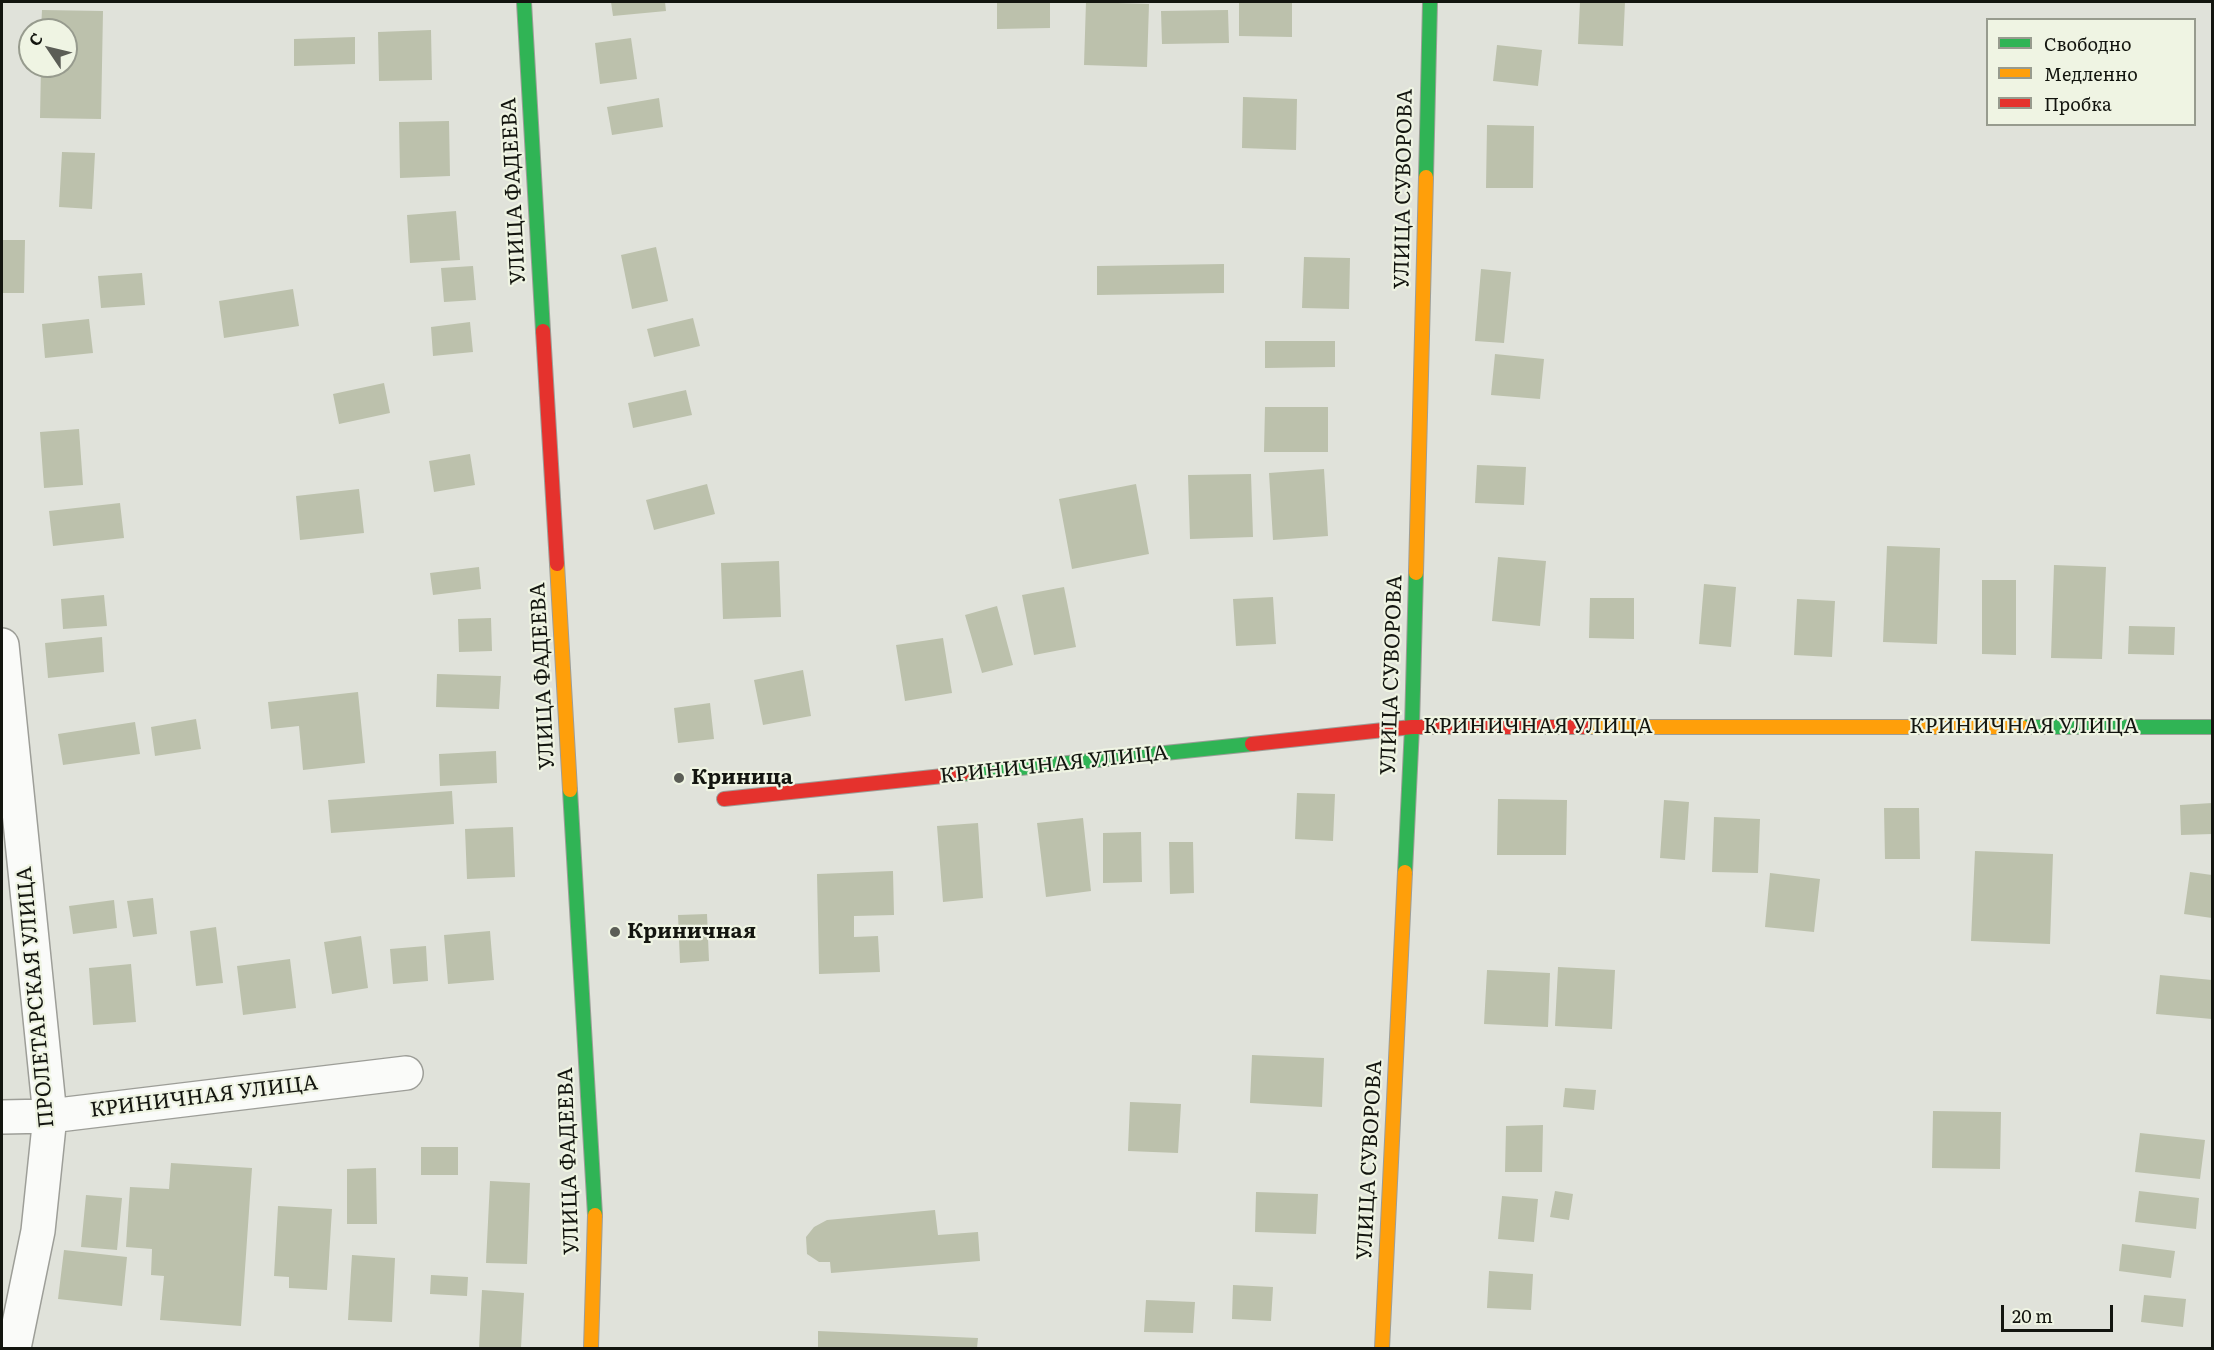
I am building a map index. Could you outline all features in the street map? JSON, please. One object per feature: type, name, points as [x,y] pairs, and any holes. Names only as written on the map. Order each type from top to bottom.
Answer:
[{"type":"street","name":"УЛИЦА ФАДЕЕВА","points":[[524,2],[596,1228],[591,1348]]},
{"type":"street","name":"УЛИЦА СУВОРОВА","points":[[1382,1348],[1412,727],[1430,2]]},
{"type":"street","name":"ПРОЛЕТАРСКАЯ УЛИЦА","points":[[2,645],[50,1116],[38,1231],[15,1348]]},
{"type":"street","name":"КРИНИЧНАЯ УЛИЦА","points":[[724,799],[1412,727],[2212,727]]},
{"type":"street","name":"КРИНИЧНАЯ УЛИЦА","points":[[2,1117],[50,1116],[406,1073]]},
{"type":"building","points":[[611,2],[665,2],[666,11],[613,16]]},
{"type":"building","points":[[997,2],[1050,2],[1050,28],[997,29]]},
{"type":"building","points":[[1086,2],[1149,4],[1147,67],[1084,65]]},
{"type":"building","points":[[1239,2],[1292,2],[1292,37],[1239,36]]},
{"type":"building","points":[[1580,2],[1625,2],[1623,46],[1578,44]]},
{"type":"building","points":[[42,10],[103,11],[101,119],[40,118],[41,78],[78,78],[78,18],[42,18]]},
{"type":"building","points":[[1228,10],[1229,43],[1162,44],[1161,11]]},
{"type":"building","points":[[431,30],[432,80],[379,81],[378,32]]},
{"type":"building","points":[[355,37],[355,64],[294,66],[294,39]]},
{"type":"building","points":[[631,38],[637,79],[600,84],[595,43]]},
{"type":"building","points":[[1497,45],[1542,50],[1538,86],[1493,81]]},
{"type":"building","points":[[1243,97],[1297,99],[1296,150],[1242,148]]},
{"type":"building","points":[[659,98],[663,127],[612,135],[607,107]]},
{"type":"building","points":[[449,121],[450,176],[400,178],[399,122]]},
{"type":"building","points":[[1487,125],[1534,126],[1533,188],[1486,188]]},
{"type":"building","points":[[62,152],[95,153],[92,209],[59,207]]},
{"type":"building","points":[[456,211],[460,260],[410,263],[407,215]]},
{"type":"building","points":[[2,240],[25,240],[24,293],[2,293]]},
{"type":"building","points":[[656,247],[668,301],[632,309],[621,255]]},
{"type":"building","points":[[1304,257],[1350,258],[1349,309],[1302,308]]},
{"type":"building","points":[[1224,264],[1224,293],[1097,295],[1097,266]]},
{"type":"building","points":[[473,266],[476,300],[444,302],[441,268]]},
{"type":"building","points":[[1481,269],[1511,272],[1504,343],[1475,341]]},
{"type":"building","points":[[142,273],[145,305],[101,308],[98,276]]},
{"type":"building","points":[[293,289],[299,326],[224,338],[219,301]]},
{"type":"building","points":[[693,318],[700,346],[654,357],[647,329]]},
{"type":"building","points":[[89,319],[93,353],[45,358],[42,324]]},
{"type":"building","points":[[470,322],[473,352],[433,356],[431,327]]},
{"type":"building","points":[[1265,341],[1335,341],[1335,367],[1265,368]]},
{"type":"building","points":[[1495,354],[1544,359],[1540,399],[1491,395]]},
{"type":"building","points":[[384,383],[390,413],[339,424],[333,394]]},
{"type":"building","points":[[686,390],[692,415],[633,428],[628,403]]},
{"type":"building","points":[[1265,407],[1328,407],[1328,452],[1264,452]]},
{"type":"building","points":[[79,429],[83,485],[44,488],[40,432]]},
{"type":"building","points":[[470,454],[475,485],[434,492],[429,461]]},
{"type":"building","points":[[1477,465],[1526,467],[1524,505],[1475,503]]},
{"type":"building","points":[[1324,469],[1328,536],[1273,540],[1269,473]]},
{"type":"building","points":[[1251,474],[1253,537],[1190,539],[1188,475]]},
{"type":"building","points":[[707,484],[715,514],[654,530],[646,500]]},
{"type":"building","points":[[1136,484],[1149,554],[1072,569],[1059,499]]},
{"type":"building","points":[[359,489],[364,533],[300,540],[296,496]]},
{"type":"building","points":[[120,503],[124,538],[53,546],[49,511]]},
{"type":"building","points":[[1887,546],[1940,548],[1937,644],[1883,642]]},
{"type":"building","points":[[1498,557],[1546,561],[1540,626],[1492,621]]},
{"type":"building","points":[[779,561],[781,617],[723,619],[721,563]]},
{"type":"building","points":[[2054,565],[2106,567],[2102,659],[2051,658]]},
{"type":"building","points":[[479,567],[481,589],[433,595],[430,573]]},
{"type":"building","points":[[1982,580],[2016,580],[2016,655],[1982,654]]},
{"type":"building","points":[[1704,584],[1736,587],[1731,647],[1699,644]]},
{"type":"building","points":[[1064,587],[1076,647],[1034,655],[1022,595]]},
{"type":"building","points":[[104,595],[107,626],[63,629],[61,599]]},
{"type":"building","points":[[1273,597],[1276,644],[1236,646],[1233,599]]},
{"type":"building","points":[[1590,598],[1634,598],[1634,639],[1589,638]]},
{"type":"building","points":[[1797,599],[1835,601],[1832,657],[1794,655]]},
{"type":"building","points":[[997,606],[1013,665],[982,673],[965,615]]},
{"type":"building","points":[[491,618],[492,651],[459,652],[458,619]]},
{"type":"building","points":[[2129,626],[2175,627],[2174,655],[2128,654]]},
{"type":"building","points":[[102,637],[104,672],[48,678],[45,643]]},
{"type":"building","points":[[943,638],[952,693],[905,701],[896,645]]},
{"type":"building","points":[[803,670],[811,716],[763,725],[754,680]]},
{"type":"building","points":[[437,674],[501,676],[499,709],[436,707]]},
{"type":"building","points":[[358,692],[365,763],[303,770],[299,726],[271,729],[268,702]]},
{"type":"building","points":[[710,703],[714,739],[678,743],[674,708]]},
{"type":"building","points":[[196,719],[201,749],[155,756],[151,727]]},
{"type":"building","points":[[135,722],[140,754],[63,765],[58,734]]},
{"type":"building","points":[[496,751],[497,783],[440,786],[439,754]]},
{"type":"building","points":[[452,791],[454,824],[331,833],[328,800]]},
{"type":"building","points":[[1297,793],[1335,794],[1333,841],[1295,839]]},
{"type":"building","points":[[1498,799],[1567,800],[1566,855],[1497,855]]},
{"type":"building","points":[[1664,800],[1689,802],[1685,860],[1660,858]]},
{"type":"building","points":[[2212,803],[2212,834],[2181,835],[2180,805]]},
{"type":"building","points":[[1884,808],[1919,808],[1920,859],[1885,859]]},
{"type":"building","points":[[1714,817],[1760,819],[1758,873],[1712,872]]},
{"type":"building","points":[[1083,818],[1091,891],[1046,897],[1037,823]]},
{"type":"building","points":[[978,823],[983,898],[943,902],[937,826]]},
{"type":"building","points":[[513,827],[515,877],[467,879],[465,829]]},
{"type":"building","points":[[1141,832],[1142,882],[1103,883],[1103,833]]},
{"type":"building","points":[[1169,842],[1193,842],[1194,893],[1170,894]]},
{"type":"building","points":[[1975,851],[2053,854],[2050,944],[1971,941]]},
{"type":"building","points":[[893,871],[894,915],[854,916],[854,937],[878,936],[880,972],[819,974],[817,874]]},
{"type":"building","points":[[2190,872],[2212,875],[2212,918],[2184,914]]},
{"type":"building","points":[[1770,873],[1820,879],[1814,932],[1765,927]]},
{"type":"building","points":[[153,898],[157,934],[133,937],[127,901]]},
{"type":"building","points":[[114,900],[117,928],[73,934],[69,906]]},
{"type":"building","points":[[707,914],[709,961],[680,963],[678,915]]},
{"type":"building","points":[[216,927],[223,983],[196,986],[190,931]]},
{"type":"building","points":[[490,931],[494,980],[448,984],[444,935]]},
{"type":"building","points":[[361,936],[368,988],[332,994],[324,942]]},
{"type":"building","points":[[426,946],[428,981],[393,984],[390,949]]},
{"type":"building","points":[[290,959],[296,1008],[243,1015],[237,966]]},
{"type":"building","points":[[131,964],[136,1022],[93,1025],[89,968]]},
{"type":"building","points":[[1558,967],[1615,970],[1612,1029],[1555,1026]]},
{"type":"building","points":[[1487,970],[1550,973],[1548,1027],[1484,1024]]},
{"type":"building","points":[[2160,975],[2212,980],[2212,1019],[2156,1014]]},
{"type":"building","points":[[1252,1055],[1324,1058],[1322,1107],[1250,1103]]},
{"type":"building","points":[[1565,1088],[1596,1090],[1594,1110],[1563,1107]]},
{"type":"building","points":[[1130,1102],[1181,1104],[1178,1153],[1128,1151]]},
{"type":"building","points":[[1933,1111],[2001,1112],[2000,1169],[1932,1168]]},
{"type":"building","points":[[1543,1125],[1542,1172],[1505,1172],[1506,1126]]},
{"type":"building","points":[[2140,1133],[2205,1140],[2200,1179],[2135,1172]]},
{"type":"building","points":[[421,1147],[458,1147],[458,1175],[421,1175]]},
{"type":"building","points":[[171,1163],[252,1168],[241,1326],[160,1320],[164,1276],[151,1275],[152,1249],[126,1247],[130,1187],[169,1189]]},
{"type":"building","points":[[376,1168],[377,1224],[347,1224],[347,1169]]},
{"type":"building","points":[[490,1181],[530,1183],[527,1264],[486,1263]]},
{"type":"building","points":[[1555,1191],[1573,1194],[1569,1220],[1550,1217]]},
{"type":"building","points":[[2139,1191],[2199,1198],[2196,1229],[2135,1222]]},
{"type":"building","points":[[1256,1192],[1318,1194],[1316,1234],[1255,1232]]},
{"type":"building","points":[[86,1195],[122,1198],[117,1250],[81,1247]]},
{"type":"building","points":[[1502,1196],[1538,1199],[1534,1242],[1498,1239]]},
{"type":"building","points":[[278,1206],[332,1209],[327,1290],[289,1288],[289,1277],[274,1276]]},
{"type":"building","points":[[935,1210],[938,1235],[978,1232],[980,1261],[831,1273],[830,1262],[819,1262],[807,1254],[806,1237],[814,1227],[827,1220]]},
{"type":"building","points":[[2122,1244],[2175,1251],[2171,1278],[2119,1271]]},
{"type":"building","points":[[64,1250],[127,1257],[122,1306],[58,1299]]},
{"type":"building","points":[[352,1255],[395,1258],[392,1322],[348,1320]]},
{"type":"building","points":[[1489,1271],[1533,1274],[1531,1310],[1487,1308]]},
{"type":"building","points":[[431,1275],[468,1277],[467,1296],[430,1294]]},
{"type":"building","points":[[1233,1285],[1273,1287],[1271,1321],[1232,1319]]},
{"type":"building","points":[[482,1290],[524,1293],[521,1348],[479,1348]]},
{"type":"building","points":[[2144,1295],[2186,1299],[2183,1327],[2141,1322]]},
{"type":"building","points":[[1146,1300],[1195,1302],[1193,1333],[1144,1332]]},
{"type":"building","points":[[818,1331],[978,1338],[977,1348],[818,1348]]},
{"type":"traffic: fast","points":[[524,2],[543,331]]},
{"type":"traffic: fast","points":[[1426,177],[1430,2]]},
{"type":"traffic: fast","points":[[1405,872],[1416,573]]},
{"type":"traffic: fast","points":[[2022,727],[2212,727]]},
{"type":"traffic: fast","points":[[962,774],[1252,744]]},
{"type":"traffic: fast","points":[[570,790],[595,1215]]},
{"type":"traffic: slow","points":[[1416,573],[1426,177]]},
{"type":"traffic: slow","points":[[557,564],[570,790]]},
{"type":"traffic: slow","points":[[1586,727],[2022,727]]},
{"type":"traffic: slow","points":[[1382,1348],[1405,872]]},
{"type":"traffic: slow","points":[[591,1348],[595,1215]]},
{"type":"traffic: jam","points":[[543,331],[557,564]]},
{"type":"traffic: jam","points":[[1252,744],[1412,727],[1586,727]]},
{"type":"traffic: jam","points":[[724,799],[962,774]]},
{"type":"place","name":"Криница","points":[[679,778]]},
{"type":"place","name":"Криничная","points":[[615,932]]}]
